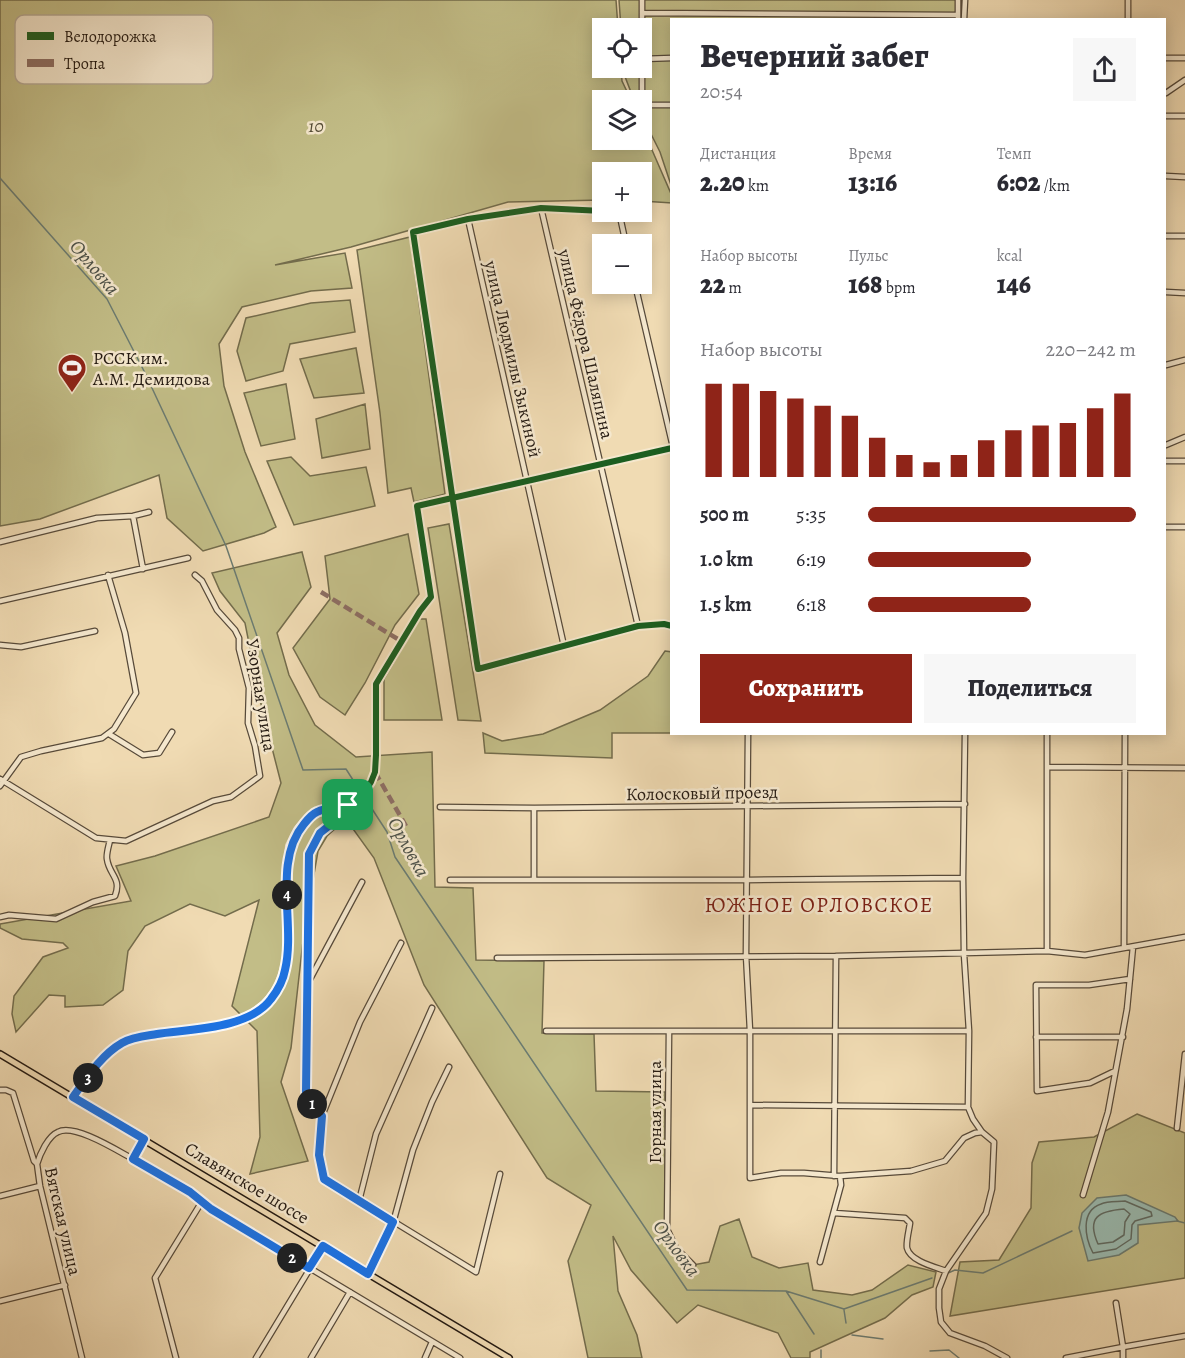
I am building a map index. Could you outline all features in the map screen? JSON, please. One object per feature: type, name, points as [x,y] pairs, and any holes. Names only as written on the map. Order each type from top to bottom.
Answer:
[{"type":"main road","name":"Славянское шоссе","points":[[0,1054],[509,1358]]},
{"type":"street","points":[[642,0],[642,18]]},
{"type":"street","points":[[642,13],[958,17],[958,0]]},
{"type":"street","points":[[964,18],[965,0]]},
{"type":"street","points":[[1128,0],[1128,18]]},
{"type":"street","points":[[652,59],[670,58]]},
{"type":"street","points":[[1166,58],[1185,58]]},
{"type":"street","points":[[1166,93],[1185,81]]},
{"type":"street","points":[[652,104],[670,105]]},
{"type":"street","points":[[1166,116],[1185,116]]},
{"type":"street","points":[[1166,176],[1185,177]]},
{"type":"street","points":[[592,210],[542,208],[468,219],[413,232],[451,500],[478,669],[638,626],[670,626]]},
{"type":"street","name":"улица Фёдора Шаляпина","points":[[542,208],[638,626]]},
{"type":"street","name":"улица Людмилы Зыкиной","points":[[468,219],[564,646]]},
{"type":"street","points":[[1166,236],[1185,236]]},
{"type":"street","points":[[1166,292],[1185,293]]},
{"type":"street","points":[[637,294],[670,434]]},
{"type":"street","points":[[1166,365],[1185,360]]},
{"type":"street","points":[[1166,445],[1185,437]]},
{"type":"street","points":[[322,1116],[311,1103],[306,1092],[309,854],[320,833],[340,817],[348,805],[366,790],[375,772],[375,684],[431,597],[417,506],[670,448]]},
{"type":"street","points":[[1166,461],[1185,461]]},
{"type":"street","points":[[0,542],[97,519],[133,516],[149,512]]},
{"type":"street","points":[[133,516],[143,569]]},
{"type":"street","points":[[1166,526],[1185,527]]},
{"type":"street","points":[[0,601],[188,558]]},
{"type":"street","points":[[0,917],[9,915],[56,919],[93,902],[115,896],[117,881],[107,859],[110,840],[96,838],[1,782],[21,758],[41,751],[102,738],[109,734],[136,693],[125,633],[108,575]]},
{"type":"street","name":"Узорная улица","points":[[110,840],[126,841],[213,801],[231,797],[260,777],[255,746],[248,723],[249,688],[239,638],[236,630],[217,610],[202,581],[195,575]]},
{"type":"street","points":[[0,645],[21,647],[95,630]]},
{"type":"street","points":[[109,734],[143,755],[159,753],[172,732]]},
{"type":"street","points":[[748,735],[746,955],[750,1031],[750,1178],[781,1173],[837,1176],[911,1171],[945,1161],[964,1138],[982,1132]]},
{"type":"street","points":[[964,735],[963,878],[964,954],[969,1031],[968,1107],[982,1132],[994,1142],[992,1189],[986,1213],[946,1271],[939,1289],[941,1322],[954,1336],[985,1346],[1007,1358]]},
{"type":"street","points":[[1047,735],[1047,951]]},
{"type":"street","points":[[1124,948],[1125,735]]},
{"type":"street","points":[[1047,767],[1185,768]]},
{"type":"street","name":"Колосковый проезд","points":[[440,807],[965,804]]},
{"type":"street","points":[[73,1097],[101,1061],[125,1041],[242,1020],[259,1011],[270,1001],[282,980],[287,956],[290,846],[298,830],[310,816],[317,812],[348,805]]},
{"type":"street","points":[[534,808],[534,880]]},
{"type":"street","points":[[450,880],[963,878]]},
{"type":"street","points":[[308,984],[362,882]]},
{"type":"street","points":[[496,958],[836,956],[1047,951],[1085,955],[1185,938]]},
{"type":"street","points":[[401,943],[360,1022],[322,1116],[319,1155],[324,1179],[476,1272],[500,1174]]},
{"type":"street","points":[[1083,1195],[1108,1112],[1123,1036],[1133,947]]},
{"type":"street","points":[[820,1262],[841,1185],[837,1176],[835,1106],[836,956]]},
{"type":"street","points":[[1115,1071],[1090,1083],[1037,1091],[1036,985],[1089,985],[1130,979]]},
{"type":"street","points":[[359,1201],[376,1134],[432,1008]]},
{"type":"street","points":[[546,1031],[969,1031]]},
{"type":"street","name":"Горная улица","points":[[669,1031],[667,1230],[676,1248],[693,1265]]},
{"type":"street","points":[[1036,1037],[1123,1036]]},
{"type":"street","points":[[1176,1128],[1185,1054]]},
{"type":"street","points":[[368,1274],[393,1222],[413,1150],[449,1067]]},
{"type":"street","name":"Вятская улица","points":[[0,1090],[13,1093],[34,1161],[38,1164],[40,1186],[82,1358]]},
{"type":"street","points":[[750,1105],[968,1107]]},
{"type":"street","points":[[38,1164],[52,1136],[62,1130],[76,1132],[94,1139],[190,1192],[201,1203],[460,1358]]},
{"type":"street","points":[[133,1159],[144,1139]]},
{"type":"street","points":[[0,1196],[40,1186]]},
{"type":"street","points":[[176,1358],[155,1278],[201,1203]]},
{"type":"street","points":[[834,1214],[905,1218],[910,1223],[907,1247],[910,1253],[946,1271]]},
{"type":"street","points":[[256,1358],[323,1246]]},
{"type":"street","points":[[0,1301],[64,1285]]},
{"type":"street","points":[[311,1358],[350,1292]]},
{"type":"street","points":[[1116,1303],[1123,1358]]},
{"type":"street","points":[[1066,1358],[1185,1336]]},
{"type":"street","points":[[425,1358],[432,1342]]},
{"type":"green space","name":"10","points":[[0,0],[616,0],[617,18],[592,18],[592,78],[622,78],[626,90],[592,90],[592,150],[652,150],[670,191],[670,203],[652,202],[652,162],[592,162],[592,200],[508,202],[351,247],[275,265],[345,253],[352,288],[311,291],[242,307],[219,344],[224,386],[245,452],[276,527],[264,533],[203,551],[167,518],[159,475],[40,519],[0,526]]},
{"type":"green space","points":[[619,0],[956,0],[956,18],[670,18],[670,182],[652,136],[652,90],[630,90],[626,78],[652,78],[652,18],[620,18]]},
{"type":"green space","points":[[410,237],[445,494],[414,502],[411,488],[388,493],[380,413],[357,250]]},
{"type":"green space","points":[[350,300],[355,332],[290,344],[283,371],[246,381],[237,351],[246,318],[311,303]]},
{"type":"green space","points":[[356,348],[364,393],[314,398],[300,359]]},
{"type":"green space","points":[[286,384],[295,439],[261,446],[244,393]]},
{"type":"green space","points":[[365,404],[370,449],[322,458],[316,419]]},
{"type":"green space","points":[[291,457],[310,476],[366,467],[375,506],[294,525],[267,461]]},
{"type":"green space","points":[[449,524],[481,721],[458,720],[428,528]]},
{"type":"green space","points":[[408,534],[419,594],[395,625],[365,683],[345,715],[320,697],[293,648],[330,599],[325,556]]},
{"type":"green space","points":[[302,552],[311,587],[277,633],[289,675],[315,725],[356,757],[432,752],[435,887],[473,888],[476,960],[544,961],[542,1033],[594,1034],[596,1091],[665,1092],[665,1231],[674,1249],[693,1265],[709,1262],[720,1226],[739,1219],[752,1257],[779,1268],[808,1263],[813,1290],[852,1295],[872,1290],[908,1265],[936,1272],[933,1287],[912,1295],[885,1318],[810,1352],[810,1358],[791,1358],[778,1333],[698,1305],[677,1323],[631,1270],[613,1236],[618,1291],[637,1335],[642,1358],[588,1358],[568,1261],[591,1205],[547,1178],[424,985],[374,858],[346,819],[327,836],[318,851],[304,932],[291,1048],[281,1082],[308,1161],[250,1174],[260,1137],[257,1031],[232,1006],[259,900],[225,916],[190,904],[145,926],[128,951],[123,990],[103,1005],[65,1007],[65,996],[49,995],[16,1032],[12,1014],[14,996],[43,957],[68,948],[63,943],[22,939],[0,928],[0,924],[131,901],[116,866],[155,856],[269,817],[281,783],[262,709],[245,623],[220,591],[212,573]]},
{"type":"green space","points":[[419,619],[426,619],[442,720],[384,720],[384,679]]},
{"type":"green space","points":[[665,651],[670,652],[670,733],[612,733],[612,758],[485,753],[483,733],[502,741],[543,734],[600,710],[648,676]]},
{"type":"green space","points":[[1137,1114],[1185,1133],[1185,1278],[950,1316],[960,1262],[999,1260],[1031,1208],[1032,1163],[1039,1142],[1094,1137]]},
{"type":"water","points":[[1126,1195],[1175,1217],[1178,1221],[1138,1225],[1138,1243],[1119,1255],[1088,1261],[1079,1228],[1082,1213],[1097,1198]]},
{"type":"waterway","name":"Орловка","points":[[0,178],[107,299],[144,371],[226,546],[303,770],[346,769],[360,791]]},
{"type":"waterway","name":"Орловка","points":[[363,795],[387,832],[395,857],[687,1290],[786,1291],[844,1309],[932,1278]]},
{"type":"waterway","name":"Орловка","points":[[1177,1221],[1185,1223]]},
{"type":"waterway","name":"Орловка","points":[[948,1273],[955,1270],[983,1273],[1072,1231]]},
{"type":"waterway","points":[[786,1291],[814,1334]]},
{"type":"waterway","points":[[844,1310],[846,1323]]},
{"type":"waterway","points":[[852,1335],[883,1339]]},
{"type":"waterway","points":[[821,1350],[821,1358]]},
{"type":"waterway","points":[[930,1351],[949,1350],[959,1358]]},
{"type":"marked path","points":[[321,592],[401,641]]},
{"type":"marked path","points":[[375,772],[406,826]]},
{"type":"cycle path","points":[[592,210],[541,208],[468,219],[413,232],[478,669],[638,626],[670,626]]},
{"type":"cycle path","points":[[73,1097],[101,1060],[115,1047],[141,1037],[222,1025],[257,1011],[271,998],[281,980],[287,956],[290,846],[298,830],[310,816],[317,812],[348,805],[366,790],[371,782],[375,772],[376,755],[376,684],[420,611],[431,597],[417,506],[670,448]]},
{"type":"place","name":"РССК им. А.М. Демидова","points":[[72,394]]},
{"type":"district","name":"ЮЖНОЕ ОРЛОВСКОЕ","points":[[819,905]]},
{"type":"route","points":[[348,805],[340,817],[320,833],[309,854],[306,1092],[311,1103],[322,1116],[319,1155],[324,1179],[393,1222],[368,1274],[323,1246],[309,1268],[201,1203],[190,1192],[133,1159],[144,1139],[73,1097],[101,1061],[125,1041],[242,1020],[259,1011],[270,1001],[279,988],[287,956],[290,846],[298,830],[310,816],[317,812],[348,805]]}]
